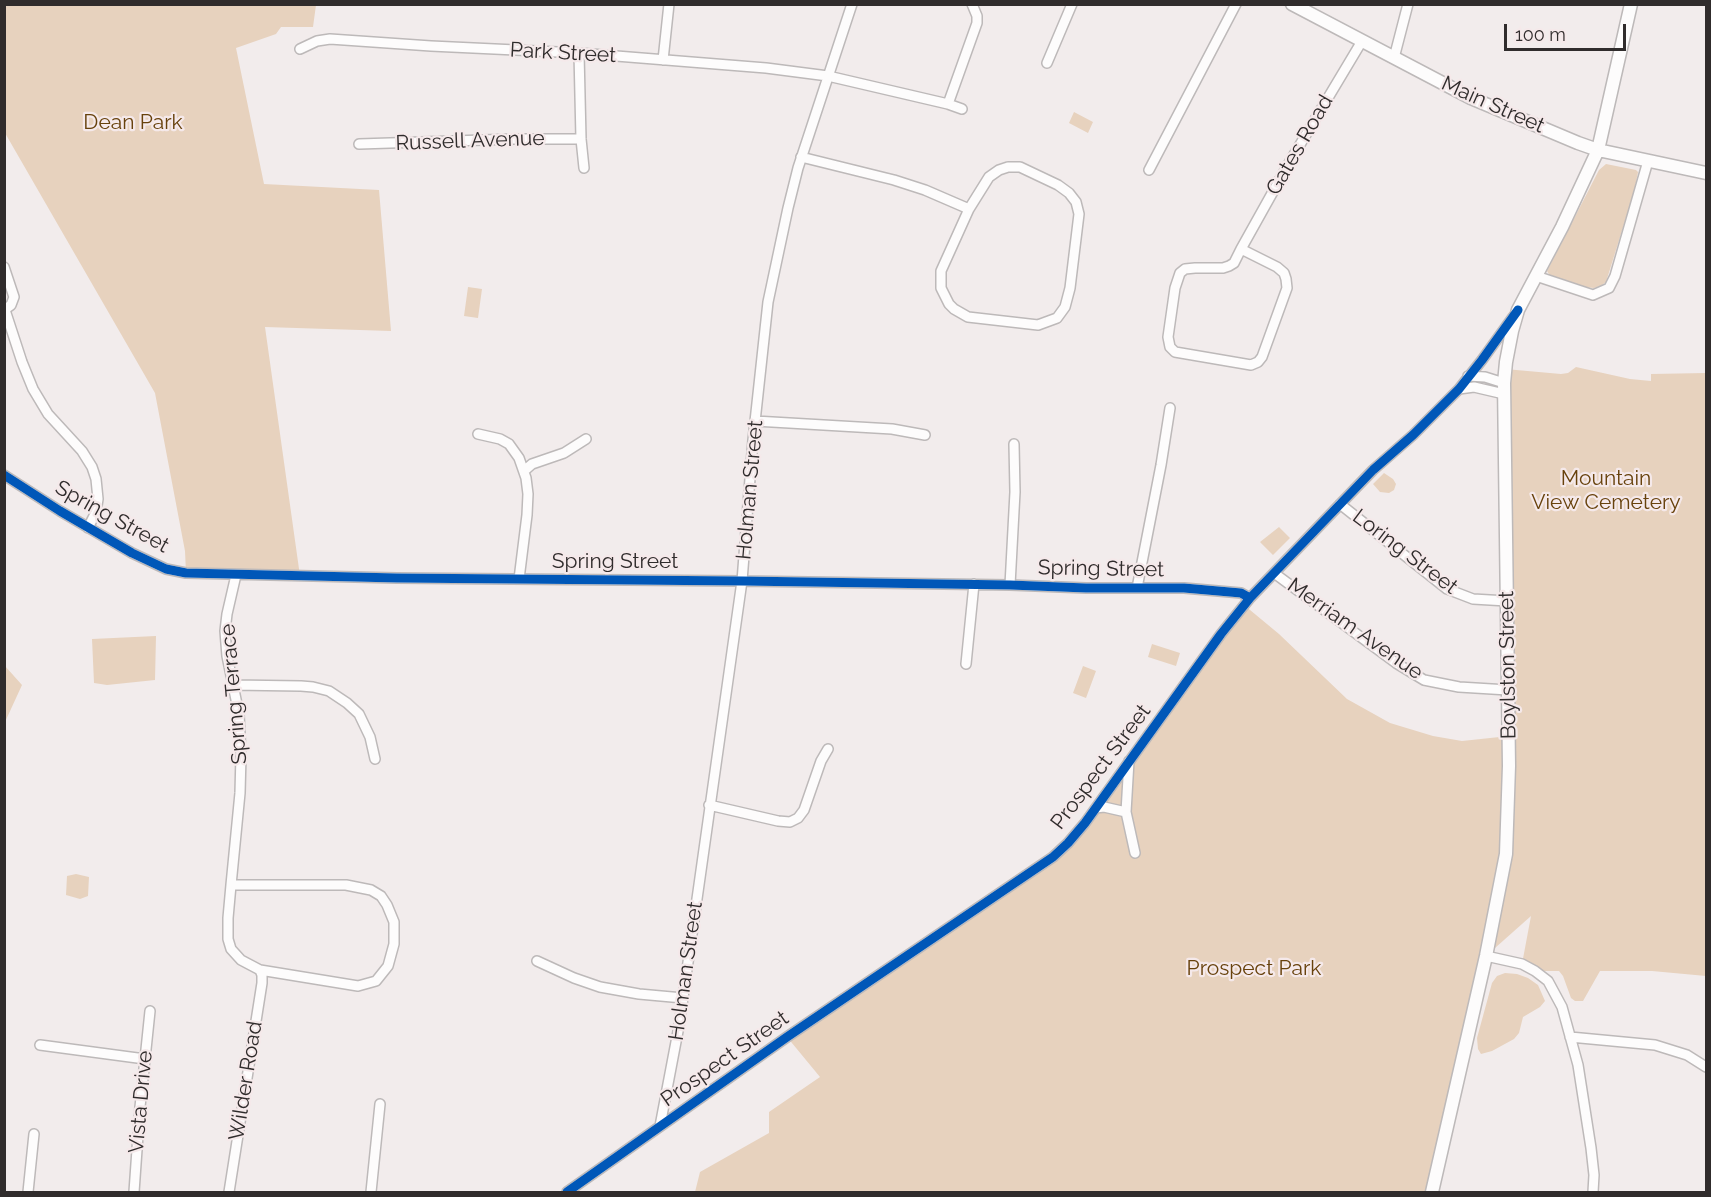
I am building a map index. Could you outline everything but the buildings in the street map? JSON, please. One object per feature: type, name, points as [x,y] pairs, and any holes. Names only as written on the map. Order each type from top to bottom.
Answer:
[{"type":"main road","name":"Main Street","points":[[1292,4],[1471,98],[1598,150],[1707,173]]},
{"type":"main road","name":"Boylston Street","points":[[1432,1192],[1486,956],[1506,854],[1509,766],[1504,389],[1507,354],[1518,310],[1598,150],[1631,4]]},
{"type":"street","points":[[663,60],[669,4]]},
{"type":"street","name":"Holman Street","points":[[660,1126],[682,998],[742,581],[755,421],[772,281],[801,157],[852,4]]},
{"type":"street","points":[[948,104],[977,23],[972,4]]},
{"type":"street","points":[[1047,63],[1072,4]]},
{"type":"street","points":[[1149,170],[1236,4]]},
{"type":"street","points":[[1394,58],[1408,4]]},
{"type":"street","name":"Park Street","points":[[300,49],[317,41],[330,39],[579,53],[766,68],[828,76],[962,109]]},
{"type":"street","name":"Gates Road","points":[[1241,249],[1277,267],[1284,273],[1286,279],[1287,288],[1262,357],[1251,365],[1175,352],[1170,347],[1168,337],[1175,288],[1180,273],[1185,269],[1223,268],[1234,262],[1241,249],[1291,160],[1362,41]]},
{"type":"street","points":[[579,53],[584,168]]},
{"type":"street","name":"Russell Avenue","points":[[359,144],[581,139]]},
{"type":"street","points":[[801,157],[894,180],[925,190],[969,209]]},
{"type":"street","points":[[1536,276],[1593,295],[1609,288],[1648,161]]},
{"type":"street","points":[[1008,167],[1020,167],[1070,193],[1076,202],[1079,214],[1070,288],[1065,307],[1057,318],[1038,325],[979,319],[960,313],[949,304],[941,288],[941,271],[969,209],[989,177],[1008,167]]},
{"type":"street","points":[[4,267],[14,297],[5,310],[33,389],[48,414],[82,451],[96,479],[98,499],[94,518],[88,528]]},
{"type":"street","name":"Prospect Street","points":[[567,1192],[681,1111],[1053,857],[1068,843],[1096,808],[1221,634],[1250,598],[1373,470],[1413,435],[1459,389],[1518,310]]},
{"type":"street","points":[[1468,376],[1485,377],[1504,389]]},
{"type":"street","points":[[1459,389],[1474,387],[1504,389]]},
{"type":"street","points":[[1137,588],[1170,408]]},
{"type":"street","points":[[755,421],[892,429],[925,435]]},
{"type":"street","points":[[478,434],[500,439],[509,444],[519,458],[524,471],[528,494],[519,579]]},
{"type":"street","points":[[524,471],[531,464],[564,453],[586,439]]},
{"type":"street","points":[[1010,585],[1015,492],[1014,444]]},
{"type":"street","name":"Spring Street","points":[[4,475],[132,553],[166,569],[186,573],[1206,589],[1241,592],[1250,598]]},
{"type":"street","name":"Loring Street","points":[[1340,504],[1447,589],[1473,599],[1507,601]]},
{"type":"street","name":"Merriam Avenue","points":[[1274,573],[1396,663],[1424,680],[1459,687],[1508,690]]},
{"type":"street","name":"Spring Terrace","points":[[236,575],[225,631],[226,656],[239,714],[241,755],[228,939],[236,955],[260,970]]},
{"type":"street","points":[[966,664],[974,584]]},
{"type":"street","points":[[232,686],[302,686],[329,691],[358,714],[370,737],[375,759]]},
{"type":"street","points":[[709,805],[790,822],[798,818],[804,810],[821,761],[828,748]]},
{"type":"street","points":[[1129,761],[1126,812],[1136,853]]},
{"type":"street","points":[[1096,808],[1126,812]]},
{"type":"street","points":[[231,885],[360,886],[381,896],[392,916],[394,944],[392,958],[383,974],[370,984],[358,986],[260,970]]},
{"type":"street","points":[[1486,956],[1522,964],[1544,977],[1562,1007],[1578,1065],[1594,1175],[1593,1192]]},
{"type":"street","points":[[537,962],[600,987],[682,998]]},
{"type":"street","name":"Wilder Road","points":[[229,1192],[262,979],[260,970]]},
{"type":"street","name":"Vista Drive","points":[[134,1192],[150,1011]]},
{"type":"street","points":[[1570,1037],[1655,1045],[1687,1055],[1707,1067]]},
{"type":"street","points":[[40,1045],[145,1059]]},
{"type":"street","points":[[665,1099],[676,1104],[681,1111]]},
{"type":"street","points":[[371,1192],[381,1104]]},
{"type":"street","points":[[28,1192],[34,1134]]},
{"type":"green space","name":"Dean Park","points":[[4,5],[316,5],[313,27],[281,27],[276,34],[236,48],[264,184],[379,190],[391,331],[265,327],[300,576],[186,573],[185,551],[155,393],[5,133]]},
{"type":"green space","points":[[1074,112],[1093,122],[1088,133],[1069,123]]},
{"type":"green space","points":[[1606,164],[1638,172],[1606,282],[1594,288],[1583,287],[1550,276],[1547,271],[1599,170]]},
{"type":"green space","points":[[468,287],[482,289],[478,318],[464,316]]},
{"type":"green space","name":"Prospect Park","points":[[1576,367],[1630,379],[1651,381],[1651,374],[1706,373],[1706,976],[1652,971],[1600,971],[1583,1001],[1575,1001],[1571,998],[1559,971],[1535,971],[1522,964],[1531,916],[1486,956],[1432,1192],[695,1192],[700,1172],[769,1133],[769,1112],[820,1077],[787,1037],[1068,843],[1244,605],[1279,634],[1347,699],[1390,723],[1433,736],[1462,741],[1509,736],[1505,369],[1561,374],[1568,373]]},
{"type":"green space","points":[[1384,473],[1396,484],[1394,490],[1389,493],[1380,492],[1373,484]]},
{"type":"green space","points":[[1279,527],[1290,538],[1273,555],[1260,542]]},
{"type":"green space","points":[[156,636],[155,680],[107,685],[94,683],[92,639]]},
{"type":"green space","points":[[1152,644],[1180,653],[1176,666],[1148,657]]},
{"type":"green space","points":[[5,666],[22,685],[5,722]]},
{"type":"green space","points":[[1083,666],[1096,671],[1086,698],[1073,693]]},
{"type":"green space","points":[[76,874],[89,877],[88,896],[80,899],[66,895],[67,876]]},
{"type":"green space","points":[[1505,973],[1528,978],[1538,985],[1545,1001],[1540,1007],[1523,1017],[1519,1033],[1514,1039],[1492,1051],[1481,1054],[1477,1038],[1492,983],[1497,976]]},
{"type":"cycle path","points":[[567,1192],[787,1037],[1053,857],[1085,823],[1221,634],[1250,598],[1373,470],[1413,435],[1459,389],[1518,310]]},
{"type":"cycle path","points":[[4,475],[132,553],[166,569],[186,573],[397,578],[1184,588],[1241,593],[1250,598]]},
{"type":"park label","name":"Mountain View Cemetery","points":[[1606,491]]}]
